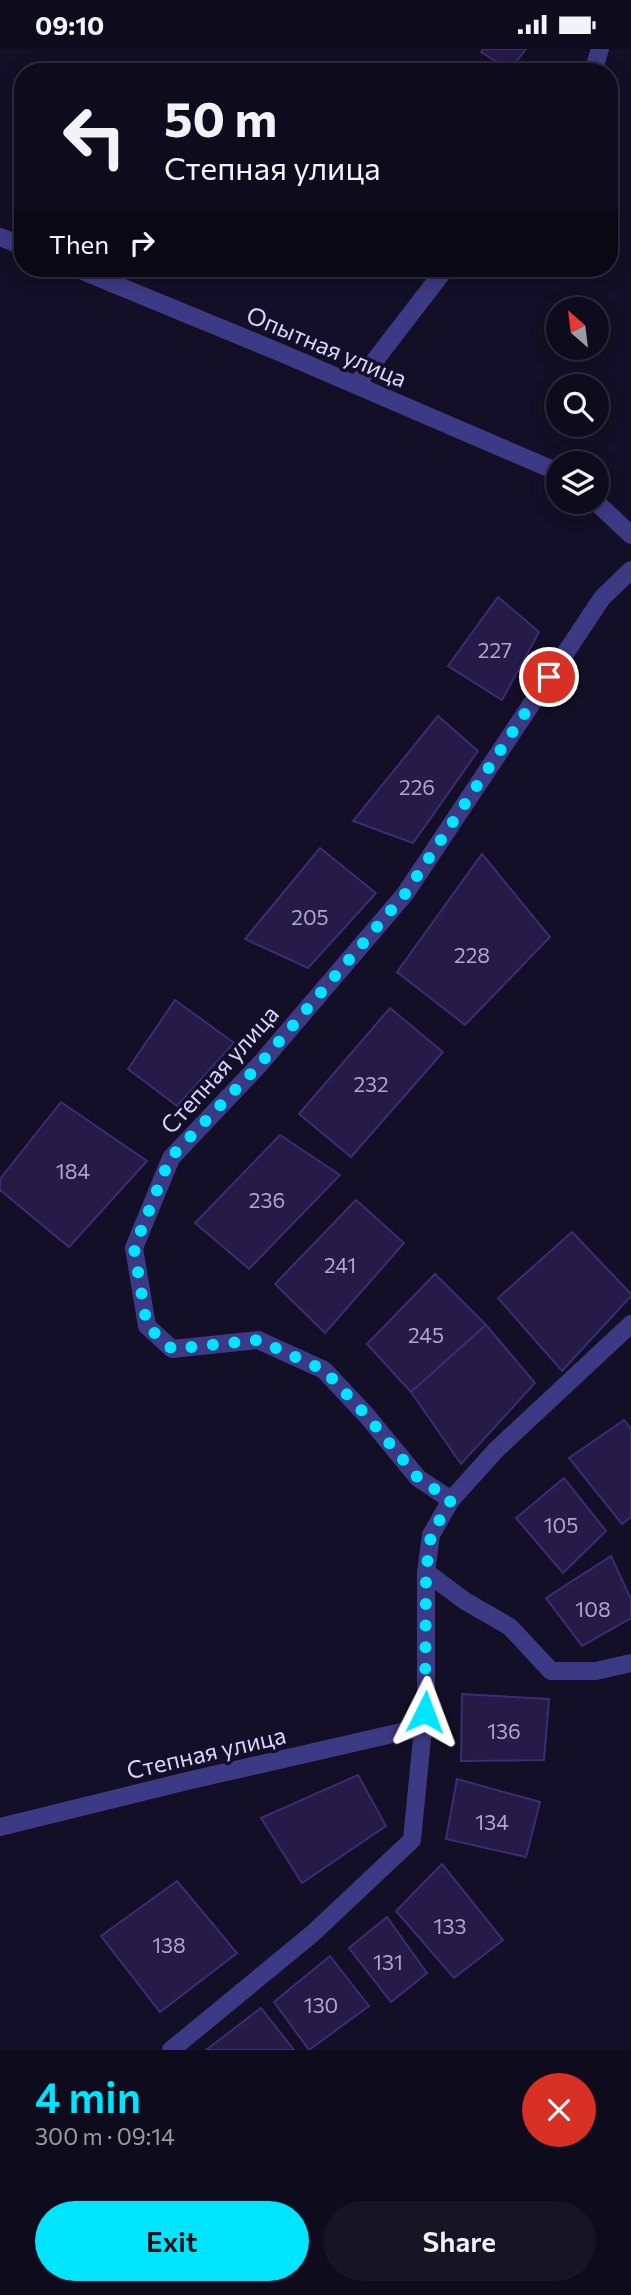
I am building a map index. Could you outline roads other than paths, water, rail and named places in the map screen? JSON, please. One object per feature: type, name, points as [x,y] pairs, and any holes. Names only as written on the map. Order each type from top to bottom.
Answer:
[{"type":"street","name":"Опытная улица","points":[[97,277],[546,467]]},
{"type":"street","points":[[356,385],[439,277]]},
{"type":"street","points":[[609,514],[631,535]]},
{"type":"street","name":"Степная улица","points":[[451,1500],[418,1478],[367,1416],[324,1370],[258,1340],[172,1349],[147,1326],[134,1248],[170,1158],[260,1064],[405,894],[602,598],[631,570]]},
{"type":"street","points":[[171,2050],[312,1934],[412,1840],[426,1698],[426,1572],[431,1535],[451,1500],[496,1450],[631,1324]]},
{"type":"street","points":[[426,1572],[466,1601],[510,1627],[551,1671],[596,1671],[631,1663]]},
{"type":"street","name":"Степная улица","points":[[0,1827],[423,1727]]}]
